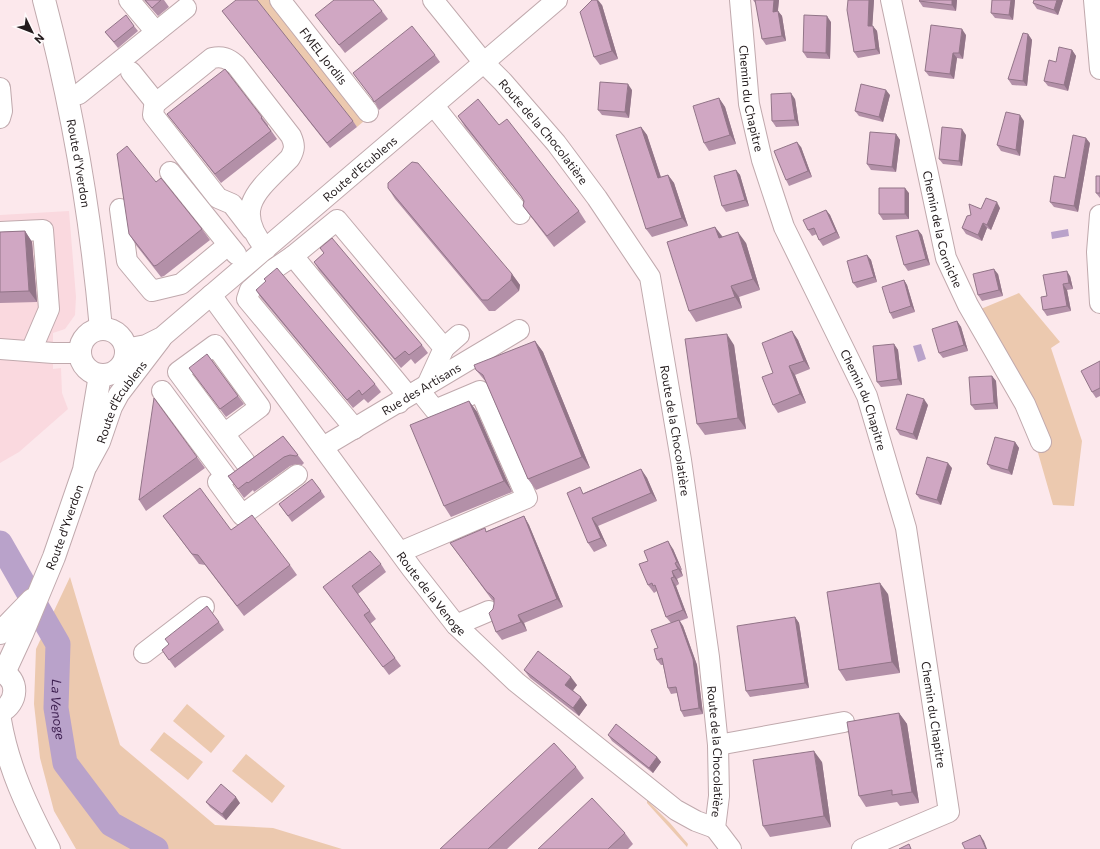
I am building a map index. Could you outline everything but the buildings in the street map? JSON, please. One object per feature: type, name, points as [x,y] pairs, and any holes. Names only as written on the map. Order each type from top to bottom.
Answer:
[{"type":"main road","name":"Route d'Yverdon","points":[[44,0],[67,97],[81,166],[90,220],[101,329]]},
{"type":"main road","points":[[101,329],[114,332],[120,337],[126,350],[125,358],[116,371],[100,375],[94,373],[84,365],[80,353],[83,340],[94,331],[101,329]]},
{"type":"main road","name":"Route d'Yverdon","points":[[2,672],[11,629],[40,592],[54,557],[84,470],[100,375]]},
{"type":"main road","points":[[0,712],[7,708],[14,696],[15,689],[13,682],[2,672]]},
{"type":"main road","points":[[0,720],[8,756],[19,790],[49,849]]},
{"type":"main road","points":[[0,766],[19,790]]},
{"type":"street","points":[[129,0],[156,32]]},
{"type":"street","name":"FMEL Jordils","points":[[280,0],[347,70],[368,112]]},
{"type":"street","name":"Route de la Chocolatière","points":[[433,0],[484,63],[503,82],[556,143],[597,198],[650,277],[681,460],[709,657],[718,745],[719,796],[715,828],[730,849]]},
{"type":"street","name":"Route d'Ecublens","points":[[126,350],[146,346],[162,337],[557,0]]},
{"type":"street","name":"Chemin du Chapitre","points":[[740,0],[750,104],[762,160],[784,227],[867,396],[906,528],[949,812],[862,849]]},
{"type":"street","name":"Chemin de la Corniche","points":[[891,0],[946,258],[968,306],[1025,404],[1041,442]]},
{"type":"street","points":[[1094,0],[1100,69]]},
{"type":"street","points":[[67,97],[79,94],[186,8]]},
{"type":"street","points":[[252,230],[250,206],[255,194],[290,158],[294,151],[295,144],[291,136],[236,65],[225,57],[219,56],[212,58],[156,103],[153,111],[156,118],[218,198],[232,204],[266,249]]},
{"type":"street","points":[[130,72],[156,103]]},
{"type":"street","points":[[0,88],[2,111],[0,118]]},
{"type":"street","points":[[434,106],[520,214]]},
{"type":"street","points":[[170,172],[245,266]]},
{"type":"street","points":[[120,209],[127,261],[152,291],[181,284],[228,245]]},
{"type":"street","points":[[1100,215],[1097,252],[1100,303]]},
{"type":"street","points":[[354,429],[247,299],[250,290],[274,269],[293,256],[337,220],[444,348]]},
{"type":"street","points":[[0,232],[43,230],[49,309],[31,351]]},
{"type":"street","points":[[293,256],[405,392],[399,403]]},
{"type":"street","name":"Route de la Venoge","points":[[211,295],[400,552],[456,625],[516,682],[676,810],[696,821],[715,828]]},
{"type":"street","name":"Rue des Artisans","points":[[323,447],[519,330]]},
{"type":"street","points":[[400,552],[428,533],[527,498],[480,391],[435,410],[423,388],[444,348],[459,335]]},
{"type":"street","name":"Route d'Ecublens","points":[[84,470],[100,442],[112,407],[119,394],[162,337]]},
{"type":"street","points":[[0,349],[80,353]]},
{"type":"street","points":[[162,391],[218,483],[242,515],[297,475]]},
{"type":"street","points":[[224,434],[245,462]]},
{"type":"street","points":[[218,483],[239,529]]},
{"type":"street","points":[[144,653],[204,607]]},
{"type":"street","points":[[456,625],[489,611]]},
{"type":"street","points":[[718,745],[844,722]]},
{"type":"shaded area","points":[[257,0],[280,0],[371,115],[357,127]]},
{"type":"shaded area","points":[[69,211],[76,297],[75,315],[65,329],[53,333],[53,369],[61,368],[62,393],[68,409],[19,452],[0,463],[0,215]]},
{"type":"shaded area","points":[[1068,229],[1069,236],[1052,239],[1051,232]]},
{"type":"shaded area","points":[[1019,293],[1060,342],[1051,348],[1082,441],[1074,506],[1053,505],[1030,425],[976,311]]},
{"type":"shaded area","points":[[921,344],[926,359],[918,362],[913,346]]},
{"type":"shaded area","points":[[70,577],[120,745],[215,825],[273,828],[342,849],[76,849],[54,811],[40,758],[34,704],[36,649]]},
{"type":"shaded area","points":[[187,704],[225,736],[211,753],[173,721]]},
{"type":"shaded area","points":[[164,732],[203,762],[188,780],[150,750]]},
{"type":"shaded area","points":[[246,754],[285,786],[272,803],[232,771]]},
{"type":"shaded area","points":[[647,800],[688,844],[687,847],[647,803]]},
{"type":"waterway","name":"La Venoge","points":[[0,543],[58,644],[56,708],[65,763],[111,824],[156,849]]}]
